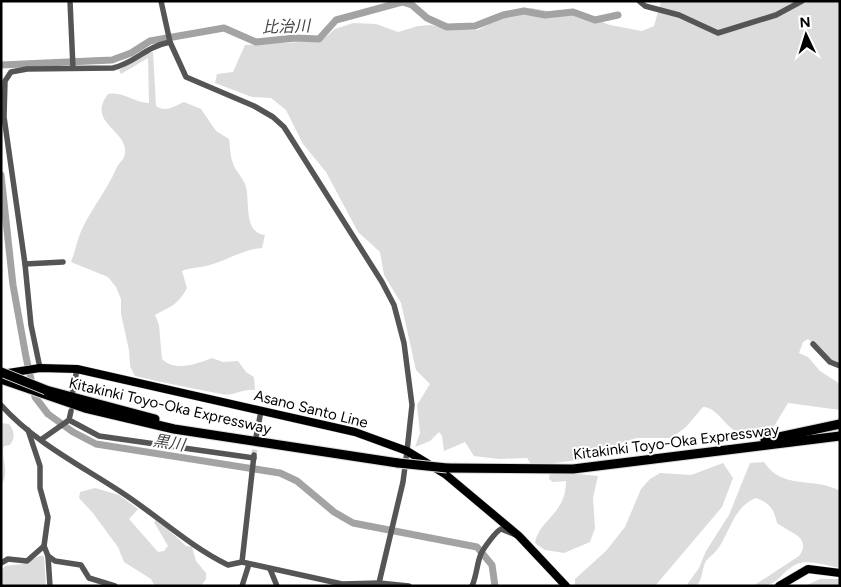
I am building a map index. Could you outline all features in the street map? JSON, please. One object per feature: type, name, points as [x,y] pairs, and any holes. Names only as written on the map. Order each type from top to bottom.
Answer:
[{"type":"highway","name":"Kitakinki Toyo-Oka Expressway","points":[[1,373],[46,390],[127,413],[277,445]]},
{"type":"highway","name":"Kitakinki Toyo-Oka Expressway","points":[[1,379],[54,399],[174,429],[398,463],[447,468],[573,470],[840,434]]},
{"type":"highway","points":[[733,447],[840,424]]},
{"type":"highway","name":"Kitakinki Toyo-Oka Expressway","points":[[516,470],[663,456],[840,434]]},
{"type":"main road","name":"Asano Santo Line","points":[[1,373],[36,368],[77,369],[355,432],[407,451],[445,474],[519,536],[566,586]]},
{"type":"main road","points":[[779,586],[808,568],[840,572]]},
{"type":"street","points":[[70,1],[73,68]]},
{"type":"street","points":[[161,1],[170,42],[183,74],[189,80],[254,106],[273,117],[284,127],[382,282],[394,305],[399,319],[412,405],[403,482],[379,583]]},
{"type":"street","points":[[639,1],[645,6],[679,15],[718,33],[776,15],[802,1]]},
{"type":"street","points":[[36,368],[25,264],[3,129],[4,95],[8,75],[27,70],[113,68],[124,65],[149,48],[170,42]]},
{"type":"street","points":[[25,264],[63,262]]},
{"type":"street","points":[[813,344],[830,362],[840,366]]},
{"type":"street","points":[[73,391],[77,369]]},
{"type":"street","points":[[1,405],[28,430],[111,486],[207,555],[228,565],[242,562],[342,585],[379,583],[409,586]]},
{"type":"street","points":[[42,439],[68,420],[71,411]]},
{"type":"street","points":[[256,437],[261,411]]},
{"type":"street","points":[[68,420],[99,436],[254,456],[242,562]]},
{"type":"street","points":[[28,430],[40,466],[40,488],[48,517],[44,546],[48,556],[50,586]]},
{"type":"street","points":[[472,586],[479,569],[481,554],[496,532],[501,529],[519,536]]},
{"type":"street","points":[[1,563],[8,559],[27,561],[44,546]]},
{"type":"street","points":[[48,556],[56,562],[81,565],[89,578],[115,586]]},
{"type":"street","points":[[242,586],[249,564]]},
{"type":"street","points":[[270,569],[278,586]]},
{"type":"shaded area","points":[[661,1],[840,1],[840,367],[808,339],[803,342],[799,353],[808,357],[820,371],[840,384],[840,410],[788,403],[773,428],[758,434],[747,435],[737,432],[711,409],[703,407],[686,427],[671,438],[637,438],[623,442],[601,457],[532,466],[527,458],[499,459],[474,456],[465,442],[444,451],[442,436],[439,432],[430,441],[415,447],[420,433],[417,405],[430,384],[416,370],[401,303],[384,275],[380,252],[358,232],[326,172],[303,144],[286,110],[271,98],[252,97],[215,83],[217,74],[233,72],[245,45],[318,41],[335,29],[353,23],[376,24],[398,32],[418,26],[431,25],[449,29],[478,30],[505,15],[531,8],[554,12],[576,12],[610,25],[642,31],[654,26]]},
{"type":"shaded area","points":[[153,52],[156,106],[166,109],[184,102],[201,109],[216,131],[229,139],[235,169],[244,181],[247,190],[250,222],[258,233],[265,235],[262,248],[243,252],[209,265],[182,271],[187,288],[180,299],[173,305],[155,315],[159,325],[162,359],[167,363],[180,366],[212,358],[223,362],[238,361],[246,372],[254,377],[255,390],[225,395],[135,376],[130,366],[129,350],[121,314],[121,299],[116,287],[108,277],[71,262],[82,229],[125,153],[121,138],[105,119],[102,112],[103,104],[108,94],[119,94],[149,103],[148,58],[121,74],[119,70],[144,54]]},
{"type":"shaded area","points":[[1,423],[9,424],[14,437],[10,445],[4,446],[5,475],[1,486]]},
{"type":"shaded area","points":[[764,462],[780,477],[799,482],[820,484],[840,491],[840,568],[812,563],[797,564],[774,582],[763,586],[753,586],[799,556],[803,549],[803,544],[797,536],[777,523],[773,510],[768,504],[756,498],[748,502],[737,513],[722,543],[706,561],[699,583],[696,586],[686,586],[699,568],[706,551],[729,515],[750,463]]},
{"type":"shaded area","points":[[723,463],[733,478],[722,507],[655,586],[575,586],[575,579],[606,551],[625,527],[641,489],[650,479],[660,473],[691,475]]},
{"type":"shaded area","points":[[550,473],[598,476],[593,498],[595,528],[590,542],[564,553],[545,550],[535,543],[537,535],[562,502],[566,481],[553,482],[549,479]]},
{"type":"shaded area","points":[[95,488],[119,495],[138,509],[129,519],[158,552],[164,551],[168,546],[154,522],[156,520],[186,546],[192,547],[196,561],[206,573],[206,579],[201,586],[155,586],[151,579],[124,562],[118,547],[79,498],[80,492]]},
{"type":"shaded area","points":[[39,556],[44,556],[46,586],[1,586],[1,571],[5,566],[23,564]]},
{"type":"shaded area","points":[[820,579],[840,579],[840,586],[805,586]]},
{"type":"waterway","name":"比治川","points":[[1,65],[112,60],[131,53],[150,41],[224,28],[256,42],[295,38],[319,39],[336,20],[402,2],[412,5],[427,18],[447,27],[475,26],[503,15],[524,11],[545,15],[573,12],[595,20],[618,15]]},
{"type":"waterway","name":"黒川","points":[[1,175],[13,285],[26,357],[35,397],[48,414],[73,432],[96,444],[280,473],[297,481],[334,512],[353,523],[477,547],[492,565],[495,586]]},
{"type":"tunnel","points":[[254,455],[256,439]]}]
